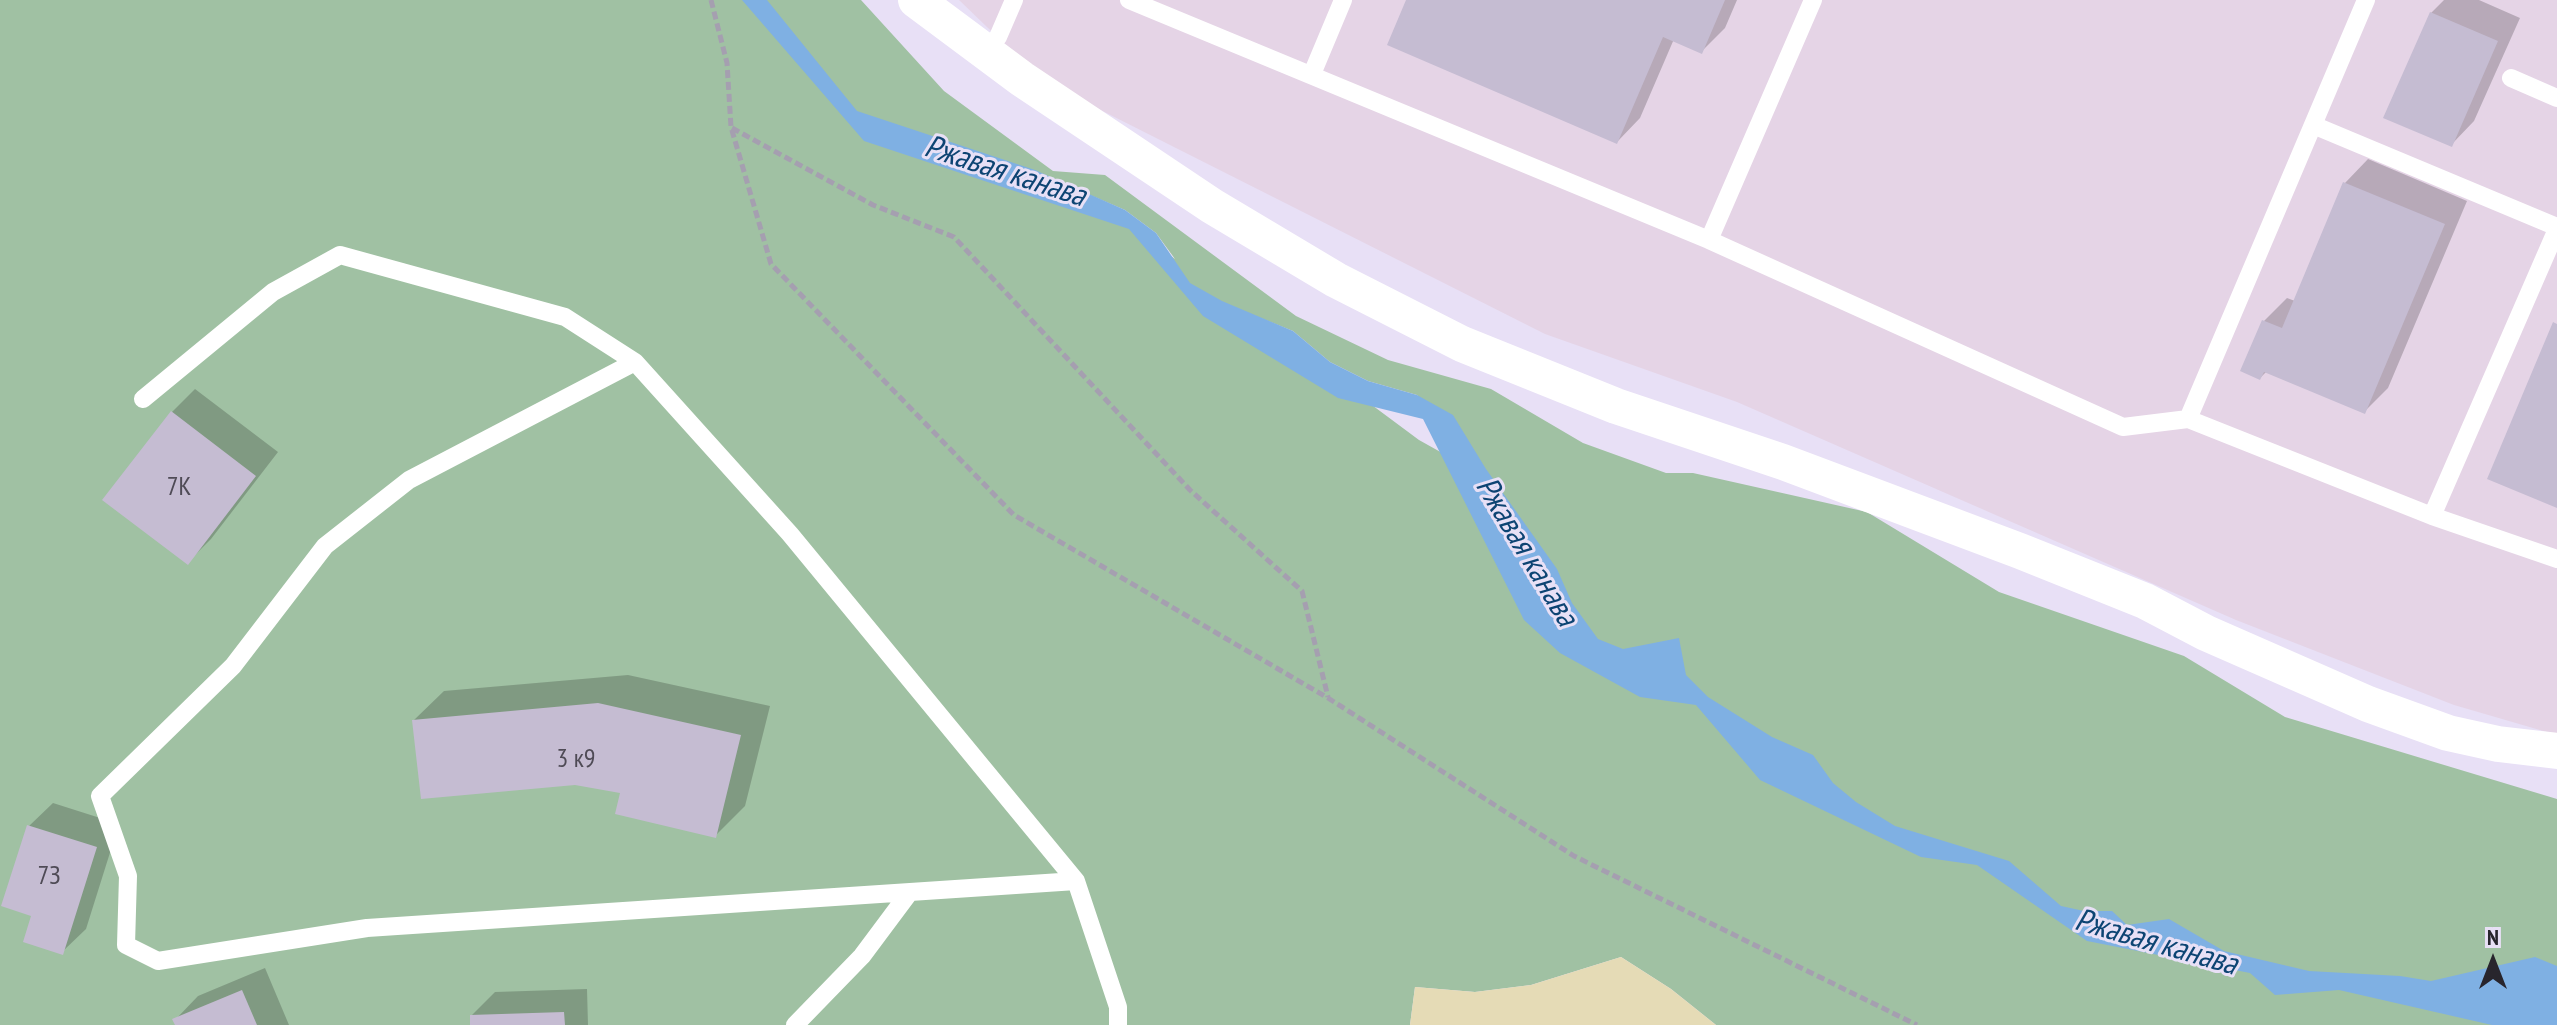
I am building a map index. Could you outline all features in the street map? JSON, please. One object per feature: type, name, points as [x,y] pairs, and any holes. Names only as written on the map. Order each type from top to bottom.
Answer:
[{"type":"street","points":[[916,0],[1035,88],[1212,206],[1336,280],[1462,344],[1616,406],[1783,462],[2020,551],[2145,601],[2206,633],[2368,704],[2448,733],[2498,744],[2557,751]]},
{"type":"lane","points":[[984,51],[998,37],[1014,0]]},
{"type":"lane","points":[[1129,0],[1709,240],[2123,427],[2188,419],[2432,516],[2557,559]]},
{"type":"lane","points":[[1312,74],[1343,0]]},
{"type":"lane","points":[[1709,240],[1813,0]]},
{"type":"lane","points":[[2188,419],[2366,0]]},
{"type":"lane","points":[[2511,78],[2557,98]]},
{"type":"lane","points":[[2313,125],[2557,228],[2432,516]]},
{"type":"lane","points":[[143,399],[273,292],[340,255],[565,317],[635,362],[790,534],[1076,881],[1118,1007],[1118,1025]]},
{"type":"lane","points":[[635,362],[409,480],[325,546],[233,666],[100,796],[128,876],[126,945],[158,961],[367,928],[1076,881]]},
{"type":"lane","points":[[795,1025],[862,956],[909,893]]},
{"type":"path","points":[[711,0],[727,63],[731,127],[771,264],[1014,515],[1328,698],[1574,856],[1917,1025]]},
{"type":"path","points":[[731,127],[873,205],[954,237],[1190,490],[1302,591],[1328,698]]},
{"type":"shaded area","points":[[959,0],[2557,0],[2557,735],[2454,705],[2236,620],[1737,402],[1545,334],[1043,81]]},
{"type":"green space","points":[[0,0],[861,0],[944,91],[1053,171],[1105,175],[1296,316],[1388,360],[1491,389],[1583,443],[1666,473],[1693,473],[1867,512],[1999,592],[2184,656],[2285,717],[2557,799],[2557,1025],[1716,1025],[1671,989],[1621,957],[1531,985],[1475,992],[1415,987],[1410,1025],[0,1025]],"holes":[[[1083,192],[1125,210],[1156,233],[1175,259]],[[1248,313],[1293,331],[1330,362],[1368,381],[1417,395],[1496,483],[1419,440]]]},
{"type":"sand","points":[[1621,957],[1671,989],[1716,1025],[1410,1025],[1415,987],[1475,992],[1531,985]]},
{"type":"water","name":"Ржавая канава","points":[[742,0],[767,0],[857,111],[1035,170],[1125,210],[1156,233],[1190,283],[1222,301],[1293,331],[1330,362],[1368,381],[1417,395],[1453,415],[1486,469],[1557,569],[1572,603],[1598,639],[1623,649],[1679,638],[1686,675],[1708,697],[1772,737],[1813,755],[1833,783],[1856,802],[1895,826],[2009,861],[2061,906],[2084,911],[2112,911],[2127,925],[2169,919],[2224,951],[2309,971],[2400,976],[2431,981],[2535,957],[2557,966],[2557,1025],[2492,1025],[2339,990],[2275,995],[2250,973],[2087,941],[1977,865],[1921,857],[1760,780],[1696,705],[1640,697],[1560,653],[1524,620],[1423,419],[1338,398],[1203,316],[1129,229],[864,141]]},
{"type":"building","points":[[1406,0],[1725,0],[1702,54],[1663,37],[1617,144],[1387,45]]},
{"type":"building","points":[[2430,12],[2498,41],[2452,147],[2383,118]]},
{"type":"building","points":[[2343,182],[2445,224],[2365,414],[2264,372],[2260,380],[2240,371],[2262,320],[2282,328]]},
{"type":"building","points":[[2553,322],[2557,324],[2557,508],[2487,479]]},
{"type":"building","points":[[171,411],[256,476],[188,565],[102,500]]},
{"type":"building","points":[[598,703],[741,735],[716,838],[615,814],[620,793],[575,785],[421,799],[412,720]]},
{"type":"building","points":[[27,825],[97,847],[63,955],[23,942],[31,916],[1,906]]},
{"type":"building","points":[[242,990],[257,1025],[175,1025],[172,1019]]},
{"type":"building","points":[[564,1012],[565,1025],[470,1025],[470,1015]]}]
